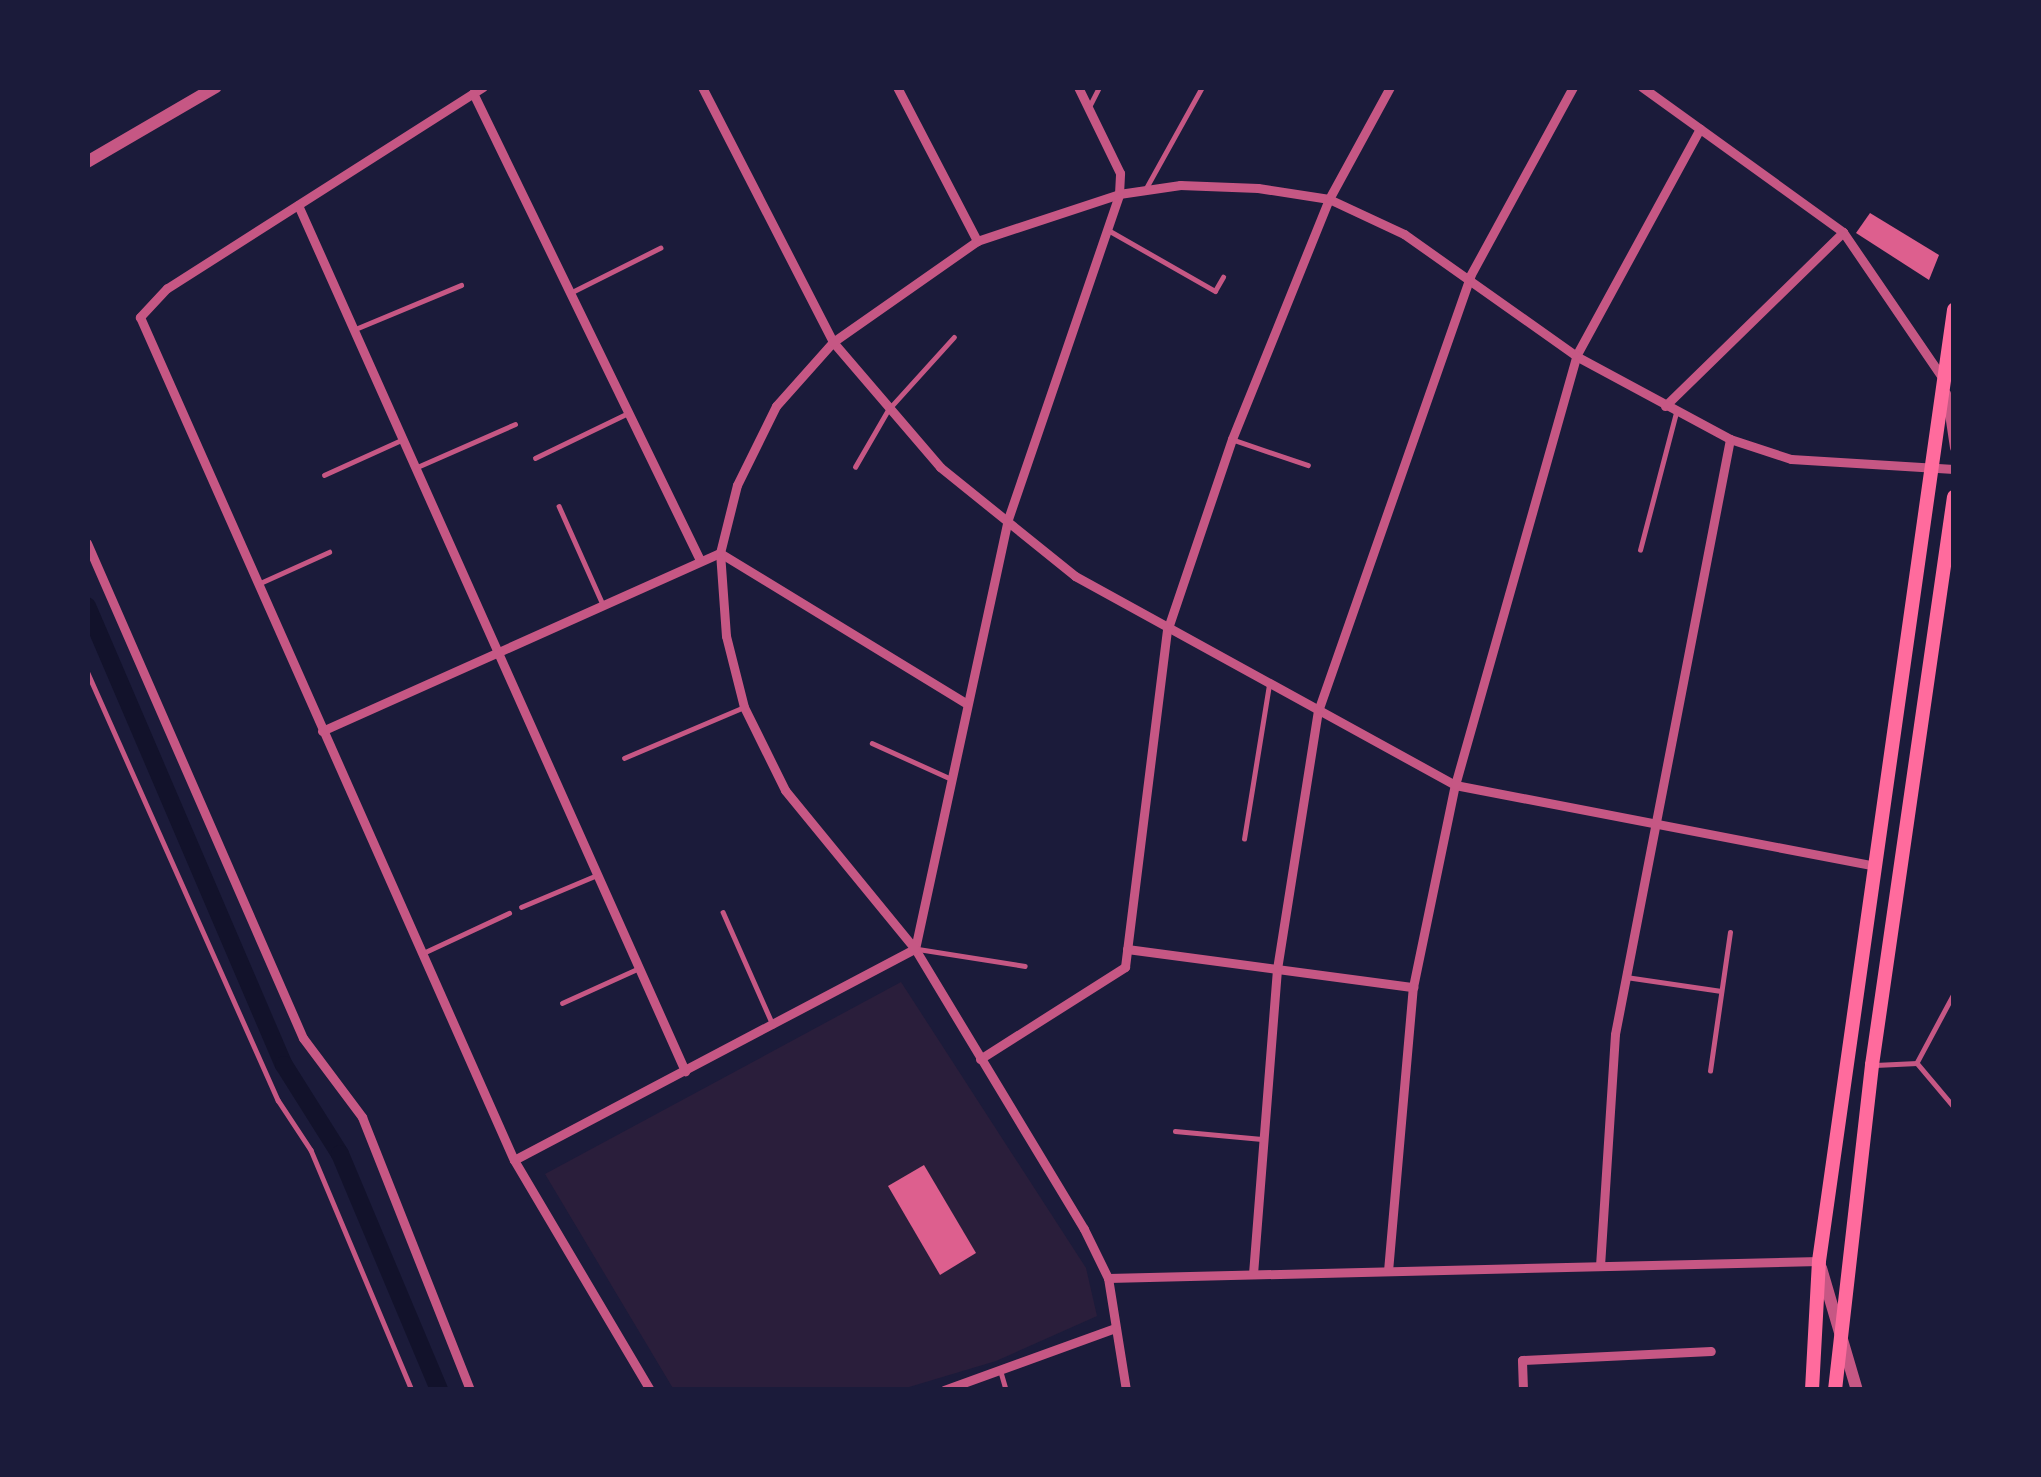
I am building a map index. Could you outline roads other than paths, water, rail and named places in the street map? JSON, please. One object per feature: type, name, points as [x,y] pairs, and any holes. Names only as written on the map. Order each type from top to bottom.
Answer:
[{"type":"main road","points":[[1812,1390],[1819,1261],[1954,310]]},
{"type":"main road","points":[[1835,1390],[1872,1065],[1954,497]]},
{"type":"street","points":[[87,161],[217,87]]},
{"type":"street","points":[[702,87],[833,342],[940,467],[1075,576],[1167,631],[1455,785],[1875,866]]},
{"type":"street","points":[[897,87],[977,241]]},
{"type":"street","points":[[915,949],[1007,521],[1119,194],[1120,173],[1078,87]]},
{"type":"street","points":[[980,1059],[1120,976],[1167,631],[1232,439],[1329,199],[1390,87]]},
{"type":"street","points":[[1253,1274],[1277,969],[1318,711],[1470,276],[1573,87]]},
{"type":"street","points":[[1642,87],[1843,232],[1944,380],[1954,447]]},
{"type":"street","points":[[650,1390],[514,1160],[140,317],[144,304],[478,90],[698,558]]},
{"type":"street","points":[[1388,1271],[1413,987],[1455,785],[1576,356],[1700,129]]},
{"type":"street","points":[[1126,1390],[1108,1278],[915,949],[784,790],[744,707],[727,636],[720,553],[754,439],[833,342],[977,241],[1119,194],[1258,188],[1329,199],[1470,276],[1576,356],[1730,440],[1791,459],[1954,470]]},
{"type":"street","points":[[298,205],[685,1071]]},
{"type":"street","points":[[1671,410],[1843,232]]},
{"type":"street","points":[[1600,1266],[1606,1108],[1625,977],[1730,440]]},
{"type":"street","points":[[87,543],[303,1038],[362,1117],[470,1390]]},
{"type":"street","points":[[322,731],[698,558],[720,553],[966,703]]},
{"type":"street","points":[[514,1160],[915,949]]},
{"type":"street","points":[[1127,949],[1413,987]]},
{"type":"street","points":[[1108,1278],[1819,1261],[1856,1390]]},
{"type":"street","points":[[944,1390],[1114,1328]]},
{"type":"street","points":[[1523,1390],[1522,1360],[1711,1351]]},
{"type":"lane","points":[[1088,109],[1099,87]]},
{"type":"lane","points":[[1145,190],[1202,87]]},
{"type":"lane","points":[[1105,228],[1215,291],[1223,277]]},
{"type":"lane","points":[[570,292],[660,248]]},
{"type":"lane","points":[[353,330],[461,285]]},
{"type":"lane","points":[[855,467],[888,410],[954,337]]},
{"type":"lane","points":[[1640,550],[1671,410]]},
{"type":"lane","points":[[535,458],[628,413]]},
{"type":"lane","points":[[416,468],[515,424]]},
{"type":"lane","points":[[1232,439],[1308,465]]},
{"type":"lane","points":[[324,475],[403,440]]},
{"type":"lane","points":[[559,506],[602,602]]},
{"type":"lane","points":[[258,584],[328,552]]},
{"type":"lane","points":[[87,671],[278,1100],[311,1150],[412,1390]]},
{"type":"lane","points":[[1244,839],[1269,683]]},
{"type":"lane","points":[[624,758],[744,707]]},
{"type":"lane","points":[[872,743],[949,778]]},
{"type":"lane","points":[[521,908],[597,875]]},
{"type":"lane","points":[[723,912],[772,1025]]},
{"type":"lane","points":[[421,954],[509,913]]},
{"type":"lane","points":[[1709,1071],[1730,932]]},
{"type":"lane","points":[[915,949],[1025,966]]},
{"type":"lane","points":[[562,1003],[639,968]]},
{"type":"lane","points":[[1625,977],[1721,991]]},
{"type":"lane","points":[[1917,1063],[1954,994]]},
{"type":"lane","points":[[1872,1065],[1917,1063]]},
{"type":"lane","points":[[1917,1063],[1954,1107]]},
{"type":"lane","points":[[1174,1131],[1262,1139]]},
{"type":"lane","points":[[1000,1370],[1006,1390]]},
{"type":"waterway","points":[[87,606],[284,1065],[340,1154],[439,1390]]}]
